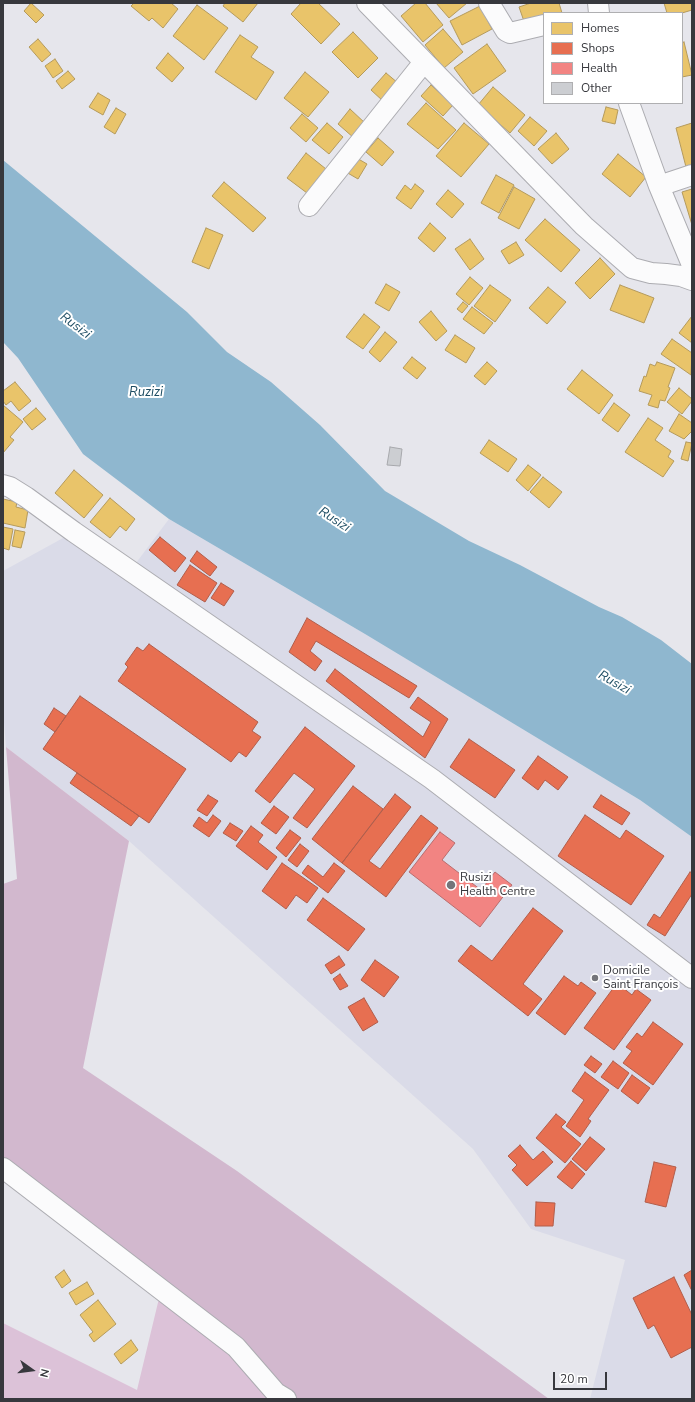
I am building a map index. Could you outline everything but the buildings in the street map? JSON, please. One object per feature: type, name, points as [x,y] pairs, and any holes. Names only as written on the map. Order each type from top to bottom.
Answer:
[{"type":"street","points":[[367,3],[584,226],[632,268],[651,273],[681,276],[692,280]]},
{"type":"street","points":[[489,3],[506,31],[510,33],[543,25]]},
{"type":"street","points":[[309,206],[424,62]]},
{"type":"street","points":[[629,104],[659,186],[692,265]]},
{"type":"street","points":[[659,186],[692,175]]},
{"type":"street","points":[[3,485],[10,487],[26,497],[74,532],[432,779],[692,978]]},
{"type":"street","points":[[3,1168],[236,1347],[276,1393],[286,1399]]},
{"type":"shaded area","points":[[169,519],[365,634],[640,800],[692,837],[692,1398],[590,1399],[625,1260],[531,1229],[473,1149],[129,841],[6,747],[3,710],[3,571],[74,532],[130,571]]},
{"type":"shaded area","points":[[6,747],[129,841],[83,1068],[237,1171],[549,1399],[273,1399],[276,1393],[3,1168],[3,884],[17,879]]},
{"type":"shaded area","points":[[161,1290],[236,1347],[273,1399],[3,1399],[3,1323],[137,1390]]},
{"type":"water","name":"Ruzizi","points":[[3,160],[187,312],[227,352],[271,382],[320,425],[385,491],[469,541],[520,565],[599,607],[622,617],[661,640],[692,664],[692,837],[640,800],[365,634],[169,519],[83,454],[18,358],[3,342]]},
{"type":"place","name":"Rusizi Health Centre","points":[[451,885]]},
{"type":"place","name":"Domicile Saint François","points":[[595,978]]},
{"type":"water label","name":"Rusizi","points":[[75,326]]},
{"type":"water label","name":"Rusizi","points":[[334,520]]},
{"type":"water label","name":"Rusizi","points":[[614,683]]}]
